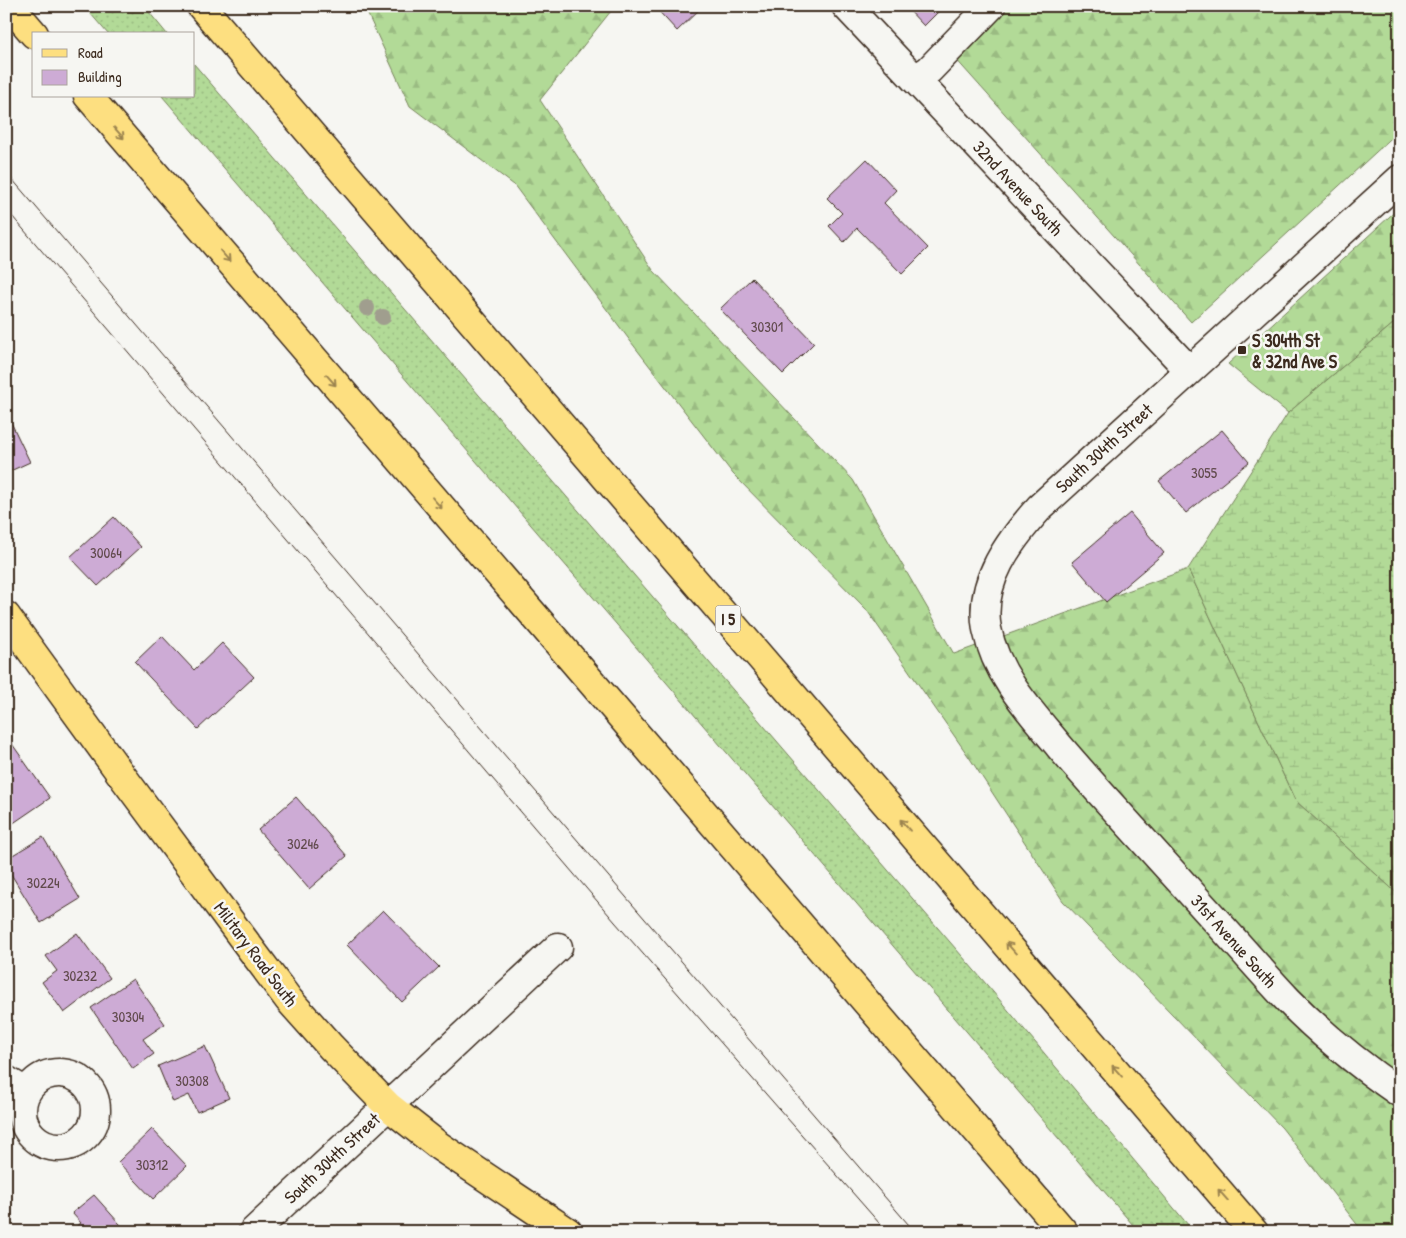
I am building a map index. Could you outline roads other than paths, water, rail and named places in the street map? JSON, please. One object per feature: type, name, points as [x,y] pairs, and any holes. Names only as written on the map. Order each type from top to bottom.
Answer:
[{"type":"main road","points":[[10,6],[32,32]]},
{"type":"main road","name":"I 5","points":[[201,6],[1254,1232]]},
{"type":"main road","points":[[90,98],[1064,1232]]},
{"type":"main road","name":"Military Road South","points":[[6,616],[289,1000],[331,1047],[388,1106],[439,1146],[568,1232]]},
{"type":"street","name":"32nd Avenue South","points":[[846,6],[1189,370]]},
{"type":"street","points":[[915,80],[929,70],[991,6]]},
{"type":"street","name":"South 304th Street","points":[[1082,773],[1028,710],[1001,668],[991,645],[987,628],[986,609],[990,584],[1000,560],[1019,530],[1040,507],[1400,179]]},
{"type":"street","name":"31st Avenue South","points":[[1082,773],[1289,1000],[1347,1053],[1400,1093]]},
{"type":"street","name":"South 304th Street","points":[[253,1232],[558,947]]},
{"type":"tram line","points":[[6,172],[915,1232]]},
{"type":"tram line","points":[[6,209],[615,922],[887,1232]]},
{"type":"place","name":"S 304th St & 32nd Ave S","points":[[1242,350]]}]
